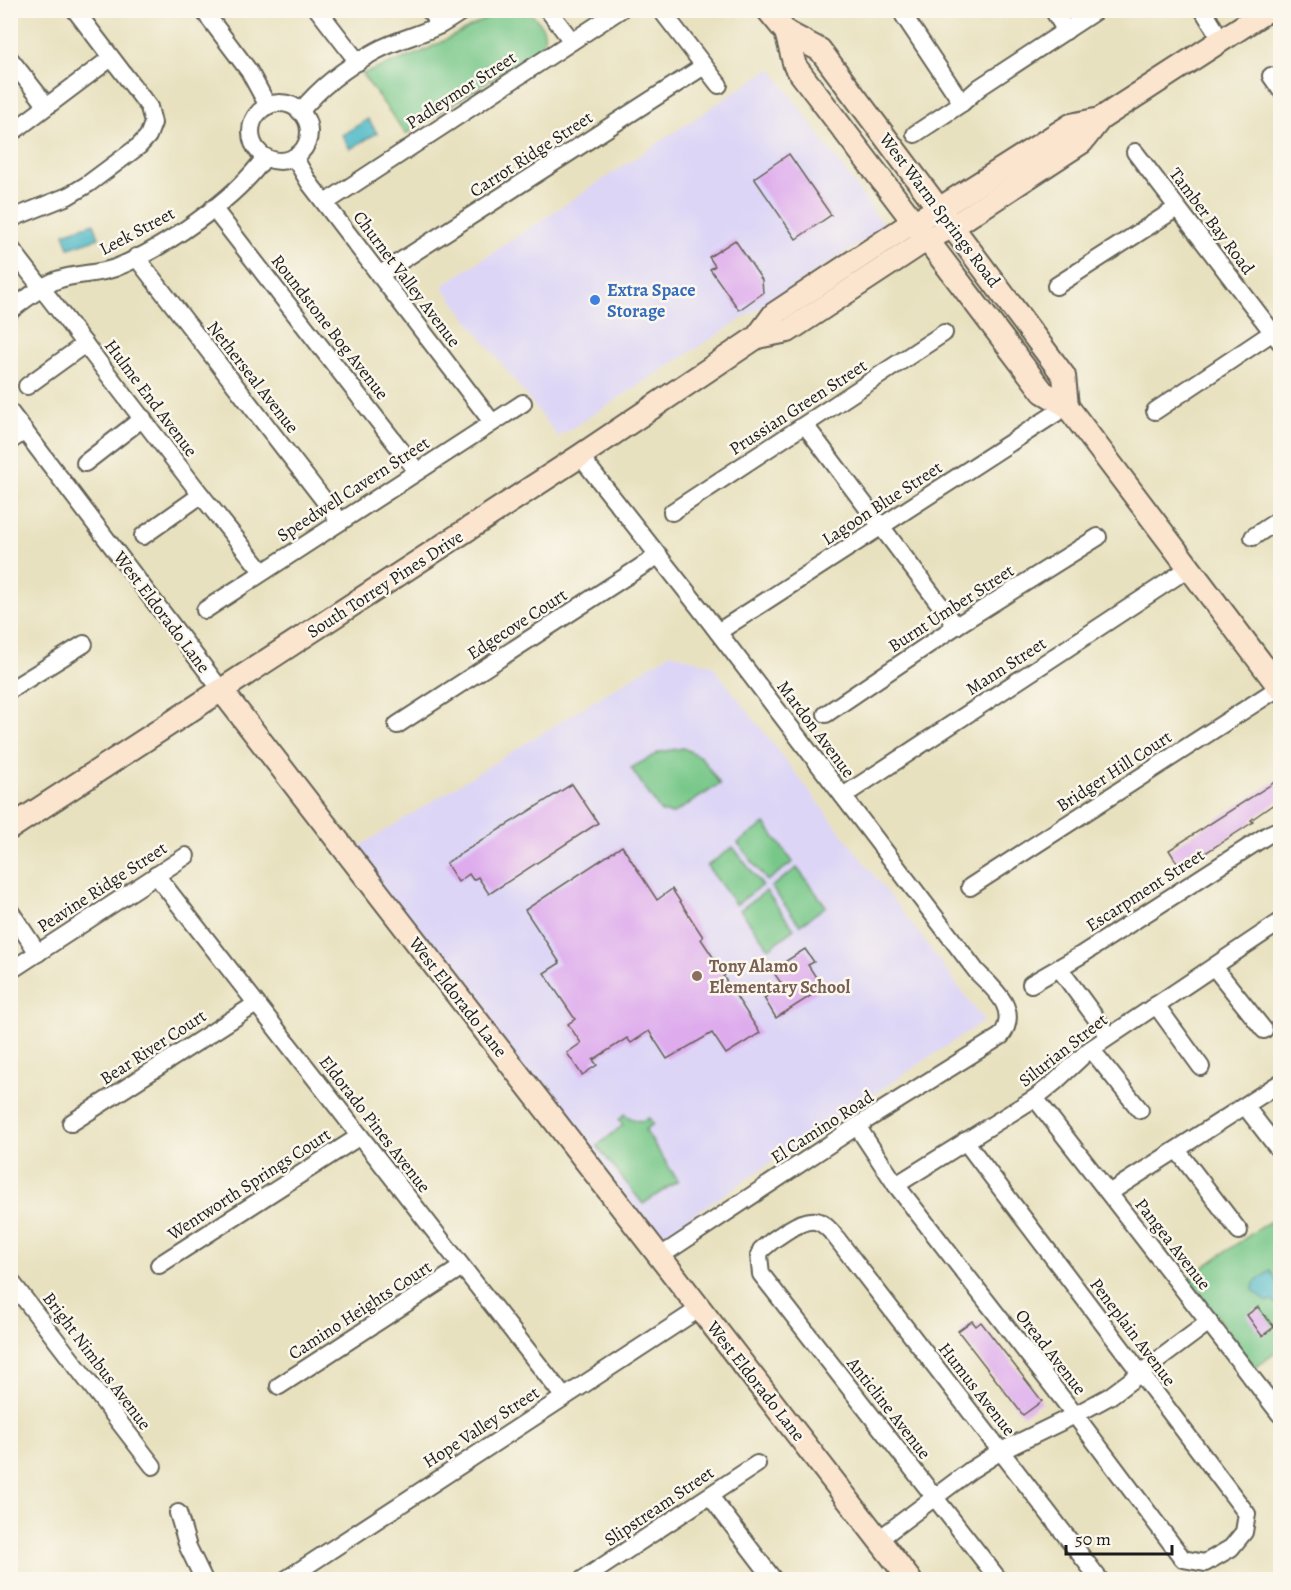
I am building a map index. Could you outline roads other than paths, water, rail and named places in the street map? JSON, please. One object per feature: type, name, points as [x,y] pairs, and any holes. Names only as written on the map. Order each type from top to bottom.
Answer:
[{"type":"street","points":[[10,219],[68,196],[88,184],[139,146],[148,136],[153,123],[149,107],[75,10]]},
{"type":"street","points":[[203,10],[249,71],[268,106]]},
{"type":"street","points":[[318,10],[358,62]]},
{"type":"street","points":[[429,10],[440,25]]},
{"type":"street","points":[[300,112],[317,93],[358,62],[376,51],[440,25],[464,10]]},
{"type":"street","points":[[548,10],[572,41]]},
{"type":"street","name":"Padleymor Street","points":[[325,203],[620,10]]},
{"type":"street","points":[[661,10],[719,85]]},
{"type":"street","name":"West Warm Springs Road","points":[[768,10],[786,32],[820,50],[1064,376],[1066,406]]},
{"type":"street","points":[[1053,10],[1066,31]]},
{"type":"street","points":[[915,134],[962,103],[980,87],[1097,10]]},
{"type":"street","points":[[1203,10],[1222,40]]},
{"type":"street","name":"South Torrey Pines Drive","points":[[10,828],[580,456],[757,337],[788,331],[920,231],[946,218],[1071,125],[1100,119],[1268,10]]},
{"type":"street","points":[[904,16],[962,103]]},
{"type":"street","name":"West Warm Springs Road","points":[[786,32],[795,66],[1042,392],[1066,406],[1280,687]]},
{"type":"street","points":[[10,134],[111,58]]},
{"type":"street","points":[[10,59],[47,106]]},
{"type":"street","name":"Carrot Ridge Street","points":[[380,274],[704,66]]},
{"type":"street","points":[[285,104],[300,112],[305,119],[308,136],[306,145],[294,158],[285,161],[265,157],[253,144],[252,126],[255,117],[268,106],[285,104]]},
{"type":"street","name":"Tamber Bay Road","points":[[1135,152],[1277,337]]},
{"type":"street","name":"Leek Street","points":[[10,311],[56,280],[117,267],[166,241],[213,208],[243,183],[265,157]]},
{"type":"street","name":"Churnet Valley Avenue","points":[[294,158],[325,203],[492,422]]},
{"type":"street","name":"Roundstone Bog Avenue","points":[[213,208],[417,471]]},
{"type":"street","points":[[1056,286],[1177,208]]},
{"type":"street","name":"Hulme End Avenue","points":[[10,246],[262,571]]},
{"type":"street","name":"Netherseal Avenue","points":[[136,257],[339,521]]},
{"type":"street","name":"Prussian Green Street","points":[[672,513],[944,333]]},
{"type":"street","points":[[1155,411],[1277,337]]},
{"type":"street","points":[[27,386],[85,344]]},
{"type":"street","name":"Speedwell Cavern Street","points":[[205,609],[523,402]]},
{"type":"street","name":"Lagoon Blue Street","points":[[718,632],[1066,406]]},
{"type":"street","name":"West Eldorado Lane","points":[[10,412],[222,691],[909,1580]]},
{"type":"street","points":[[85,463],[143,418]]},
{"type":"street","points":[[806,425],[956,626]]},
{"type":"street","points":[[10,441],[25,431]]},
{"type":"street","name":"Mardon Avenue","points":[[580,456],[659,555],[977,972],[1004,1000],[1008,1009],[1005,1030]]},
{"type":"street","points":[[143,536],[201,495]]},
{"type":"street","points":[[1253,537],[1281,519]]},
{"type":"street","name":"Burnt Umber Street","points":[[826,714],[956,626],[1098,537]]},
{"type":"street","name":"Edgecove Court","points":[[397,725],[659,555]]},
{"type":"street","name":"Mann Street","points":[[843,796],[1190,568]]},
{"type":"street","points":[[10,690],[84,644]]},
{"type":"street","name":"Bridger Hill Court","points":[[970,887],[1280,687]]},
{"type":"street","name":"Escarpment Street","points":[[1031,984],[1269,834],[1281,829]]},
{"type":"street","name":"Peavine Ridge Street","points":[[10,971],[186,856]]},
{"type":"street","name":"Eldorado Pines Avenue","points":[[156,875],[564,1397]]},
{"type":"street","points":[[10,911],[38,953]]},
{"type":"street","name":"Silurian Street","points":[[896,1185],[1035,1098],[1109,1036],[1279,925]]},
{"type":"street","points":[[1214,966],[1264,1030]]},
{"type":"street","points":[[1059,968],[1109,1036]]},
{"type":"street","name":"Bear River Court","points":[[71,1123],[256,1004]]},
{"type":"street","points":[[1156,1005],[1201,1067]]},
{"type":"street","name":"El Camino Road","points":[[659,1257],[857,1126],[1000,1036],[1005,1030]]},
{"type":"street","points":[[1091,1049],[1140,1110]]},
{"type":"street","points":[[1109,1193],[1281,1083]]},
{"type":"street","name":"Pangea Avenue","points":[[1035,1098],[1281,1414]]},
{"type":"street","points":[[1245,1106],[1281,1151]]},
{"type":"street","name":"Oread Avenue","points":[[857,1126],[896,1185],[1075,1415],[1183,1559],[1205,1563],[1231,1548]]},
{"type":"street","name":"Wentworth Springs Court","points":[[159,1265],[360,1136]]},
{"type":"street","name":"Peneplain Avenue","points":[[965,1142],[1247,1514],[1244,1532],[1231,1548]]},
{"type":"street","points":[[1177,1150],[1239,1231]]},
{"type":"street","name":"Humus Avenue","points":[[759,1256],[761,1250],[768,1244],[805,1222],[822,1223],[834,1234],[1100,1580]]},
{"type":"street","name":"Anticline Avenue","points":[[759,1256],[761,1274],[769,1287],[999,1580]]},
{"type":"street","name":"Camino Heights Court","points":[[279,1386],[462,1267]]},
{"type":"street","name":"Bright Nimbus Avenue","points":[[10,1280],[153,1466]]},
{"type":"street","name":"Hope Valley Street","points":[[285,1580],[699,1309]]},
{"type":"street","points":[[879,1539],[1001,1451],[1110,1395],[1209,1322]]},
{"type":"street","name":"Slipstream Street","points":[[582,1580],[757,1464]]},
{"type":"street","points":[[710,1496],[774,1580]]},
{"type":"street","points":[[178,1513],[188,1547],[204,1580]]},
{"type":"water","points":[[368,119],[377,133],[350,149],[342,135]]},
{"type":"water","points":[[94,223],[99,238],[69,248],[64,233]]},
{"type":"water","points":[[1270,1271],[1280,1285],[1280,1304],[1278,1306],[1272,1301],[1267,1302],[1253,1290],[1254,1283]]},
{"type":"place","name":"Extra Space Storage","points":[[595,300]]},
{"type":"place","name":"Tony Alamo Elementary School","points":[[697,976]]}]
